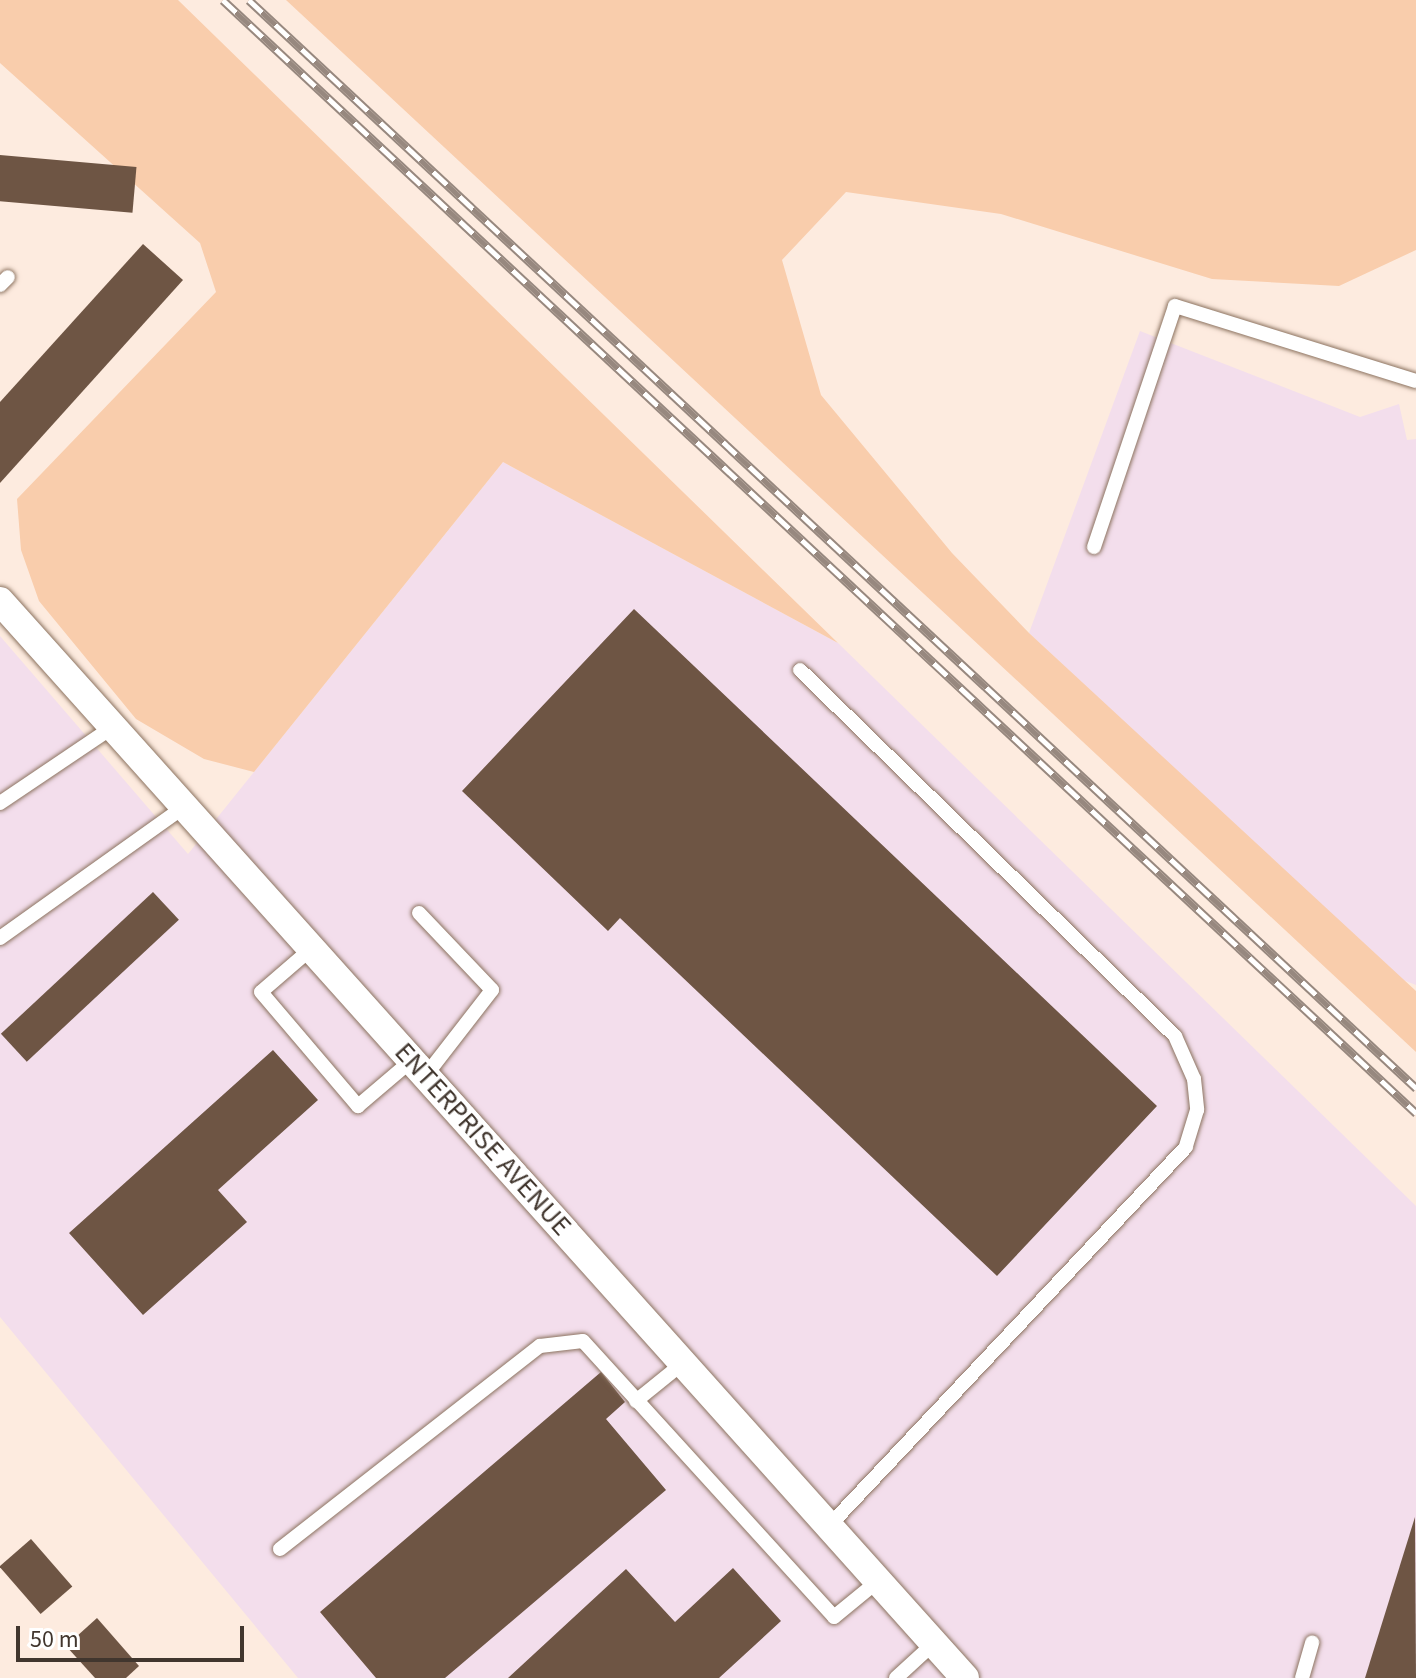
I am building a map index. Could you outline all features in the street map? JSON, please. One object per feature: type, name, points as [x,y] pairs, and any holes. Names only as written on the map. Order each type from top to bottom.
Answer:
[{"type":"street","name":"ENTERPRISE AVENUE","points":[[0,601],[965,1678]]},
{"type":"lane","points":[[1094,547],[1175,306],[1416,381]]},
{"type":"lane","points":[[800,670],[1175,1036],[1194,1079],[1197,1110],[1186,1147],[829,1526]]},
{"type":"lane","points":[[0,803],[114,726]]},
{"type":"lane","points":[[0,938],[185,806]]},
{"type":"lane","points":[[312,948],[261,992],[358,1106],[419,1067],[492,990],[419,913]]},
{"type":"lane","points":[[280,1549],[540,1346],[583,1341],[834,1617],[878,1581]]},
{"type":"lane","points":[[636,1401],[683,1363]]},
{"type":"lane","points":[[1302,1678],[1312,1642]]},
{"type":"lane","points":[[896,1678],[934,1643]]},
{"type":"shaded area","points":[[0,0],[178,0],[838,643],[503,462],[254,772],[204,759],[136,719],[39,601],[21,550],[17,499],[216,292],[200,243],[0,63]]},
{"type":"shaded area","points":[[286,0],[1416,0],[1416,250],[1339,286],[1212,279],[1001,214],[846,192],[782,260],[821,395],[952,553],[1029,633],[1416,991],[1416,1052]]},
{"type":"shaded area","points":[[1140,331],[1360,417],[1399,404],[1407,440],[1416,439],[1416,985],[1398,978],[1029,633]]},
{"type":"shaded area","points":[[503,462],[838,643],[1416,1206],[1416,1678],[298,1678],[0,1317],[0,636],[188,854]]},
{"type":"building","points":[[0,155],[136,167],[132,213],[0,201]]},
{"type":"building","points":[[143,244],[183,280],[0,483],[0,402]]},
{"type":"building","points":[[634,609],[1157,1106],[997,1276],[620,918],[608,931],[462,791]]},
{"type":"building","points":[[153,892],[179,920],[27,1062],[1,1034]]},
{"type":"building","points":[[273,1050],[318,1100],[218,1190],[247,1222],[143,1315],[69,1233]]},
{"type":"building","points":[[601,1372],[625,1402],[606,1419],[666,1490],[445,1678],[376,1678],[320,1612]]},
{"type":"building","points":[[1415,1517],[1416,1678],[1365,1678]]},
{"type":"building","points":[[31,1539],[72,1587],[41,1614],[0,1567]]},
{"type":"building","points":[[733,1568],[781,1621],[719,1678],[508,1678],[626,1569],[675,1622]]},
{"type":"building","points":[[97,1618],[139,1666],[126,1678],[95,1678],[66,1646]]},
{"type":"railway","points":[[223,0],[1416,1113]]},
{"type":"railway","points":[[249,0],[1416,1088]]}]
